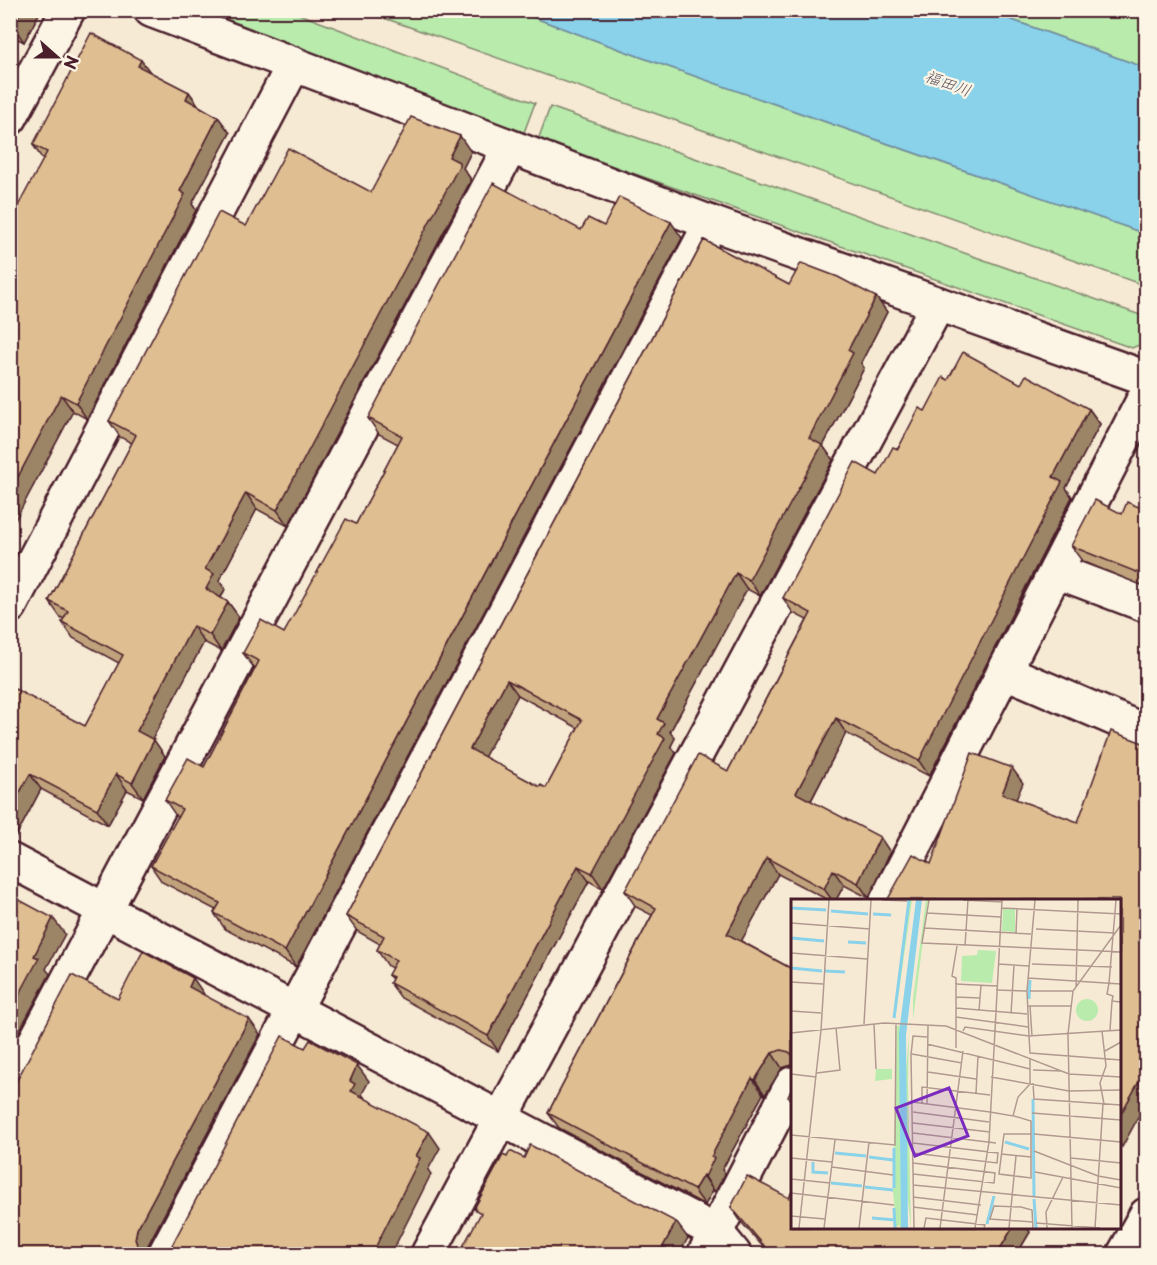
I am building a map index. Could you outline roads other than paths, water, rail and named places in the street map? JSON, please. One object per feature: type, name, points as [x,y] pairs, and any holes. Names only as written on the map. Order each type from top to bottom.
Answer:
[{"type":"street","points":[[10,118],[68,10]]},
{"type":"street","points":[[152,10],[711,223],[1146,378]]},
{"type":"street","points":[[10,606],[294,64]]},
{"type":"street","points":[[10,1089],[510,147]]},
{"type":"street","points":[[165,1254],[711,223]]},
{"type":"street","points":[[428,1254],[938,304]]},
{"type":"street","points":[[888,899],[1146,395]]},
{"type":"street","points":[[1056,571],[1146,605]]},
{"type":"street","points":[[1004,671],[1146,732]]},
{"type":"street","points":[[10,860],[501,1119],[718,1247],[791,1086]]},
{"type":"street","points":[[1124,1254],[1146,1215]]},
{"type":"water","name":"福田川","points":[[516,11],[987,11],[1146,68],[1146,234],[646,59]]}]
